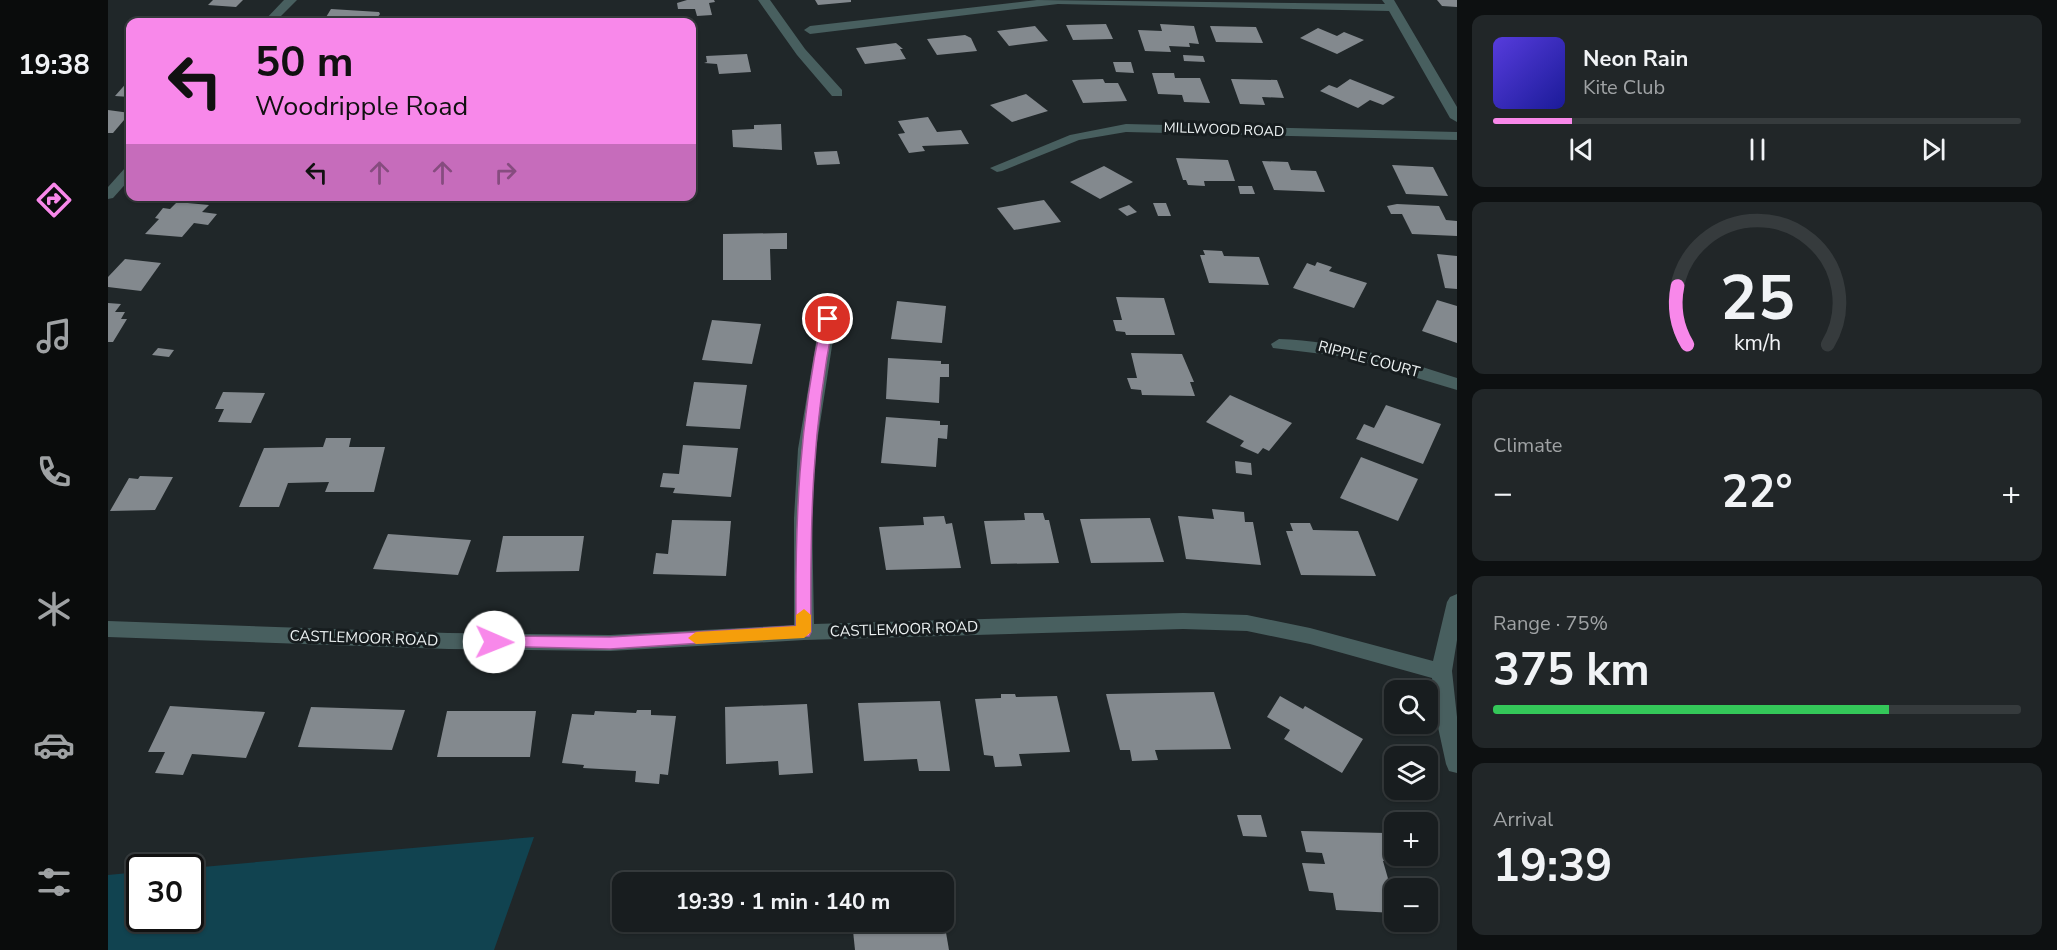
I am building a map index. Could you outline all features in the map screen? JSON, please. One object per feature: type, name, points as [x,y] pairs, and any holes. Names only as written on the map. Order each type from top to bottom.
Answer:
[{"type":"street","points":[[274,18],[291,0]]},
{"type":"street","points":[[764,0],[801,52],[837,93]]},
{"type":"street","points":[[810,30],[1058,1],[1390,4],[1457,118]]},
{"type":"street","name":"MILLWOOD ROAD","points":[[998,168],[1070,137],[1098,130],[1126,128],[1457,136]]},
{"type":"street","points":[[108,195],[126,175]]},
{"type":"street","points":[[804,632],[802,525],[807,451],[817,374],[831,301]]},
{"type":"street","name":"RIPPLE COURT","points":[[1279,344],[1312,344],[1345,350],[1457,384]]},
{"type":"street","points":[[1457,602],[1448,634],[1442,672],[1450,737],[1457,764]]},
{"type":"street","name":"CASTLEMOOR ROAD","points":[[108,629],[448,641],[610,643],[804,632],[1183,621],[1247,623],[1310,636],[1442,672]]},
{"type":"shaded area","points":[[534,837],[494,950],[108,950],[108,875],[126,873],[126,932],[204,932],[204,867]]},
{"type":"building","points":[[213,0],[243,0],[236,7],[208,5]]},
{"type":"building","points":[[687,0],[714,0],[715,2],[709,3],[712,15],[697,16],[695,9],[678,9],[677,3]]},
{"type":"building","points":[[815,0],[851,0],[851,2],[818,5]]},
{"type":"building","points":[[1437,0],[1457,0],[1457,7],[1442,6]]},
{"type":"building","points":[[331,9],[379,12],[380,14],[377,18],[325,18]]},
{"type":"building","points":[[1106,24],[1113,39],[1073,40],[1066,25]]},
{"type":"building","points":[[1160,24],[1194,26],[1199,44],[1189,43],[1190,47],[1169,46],[1171,52],[1145,51],[1138,30],[1162,31]]},
{"type":"building","points":[[1035,26],[1048,41],[1009,46],[997,31]]},
{"type":"building","points":[[1210,26],[1256,27],[1263,43],[1216,42]]},
{"type":"building","points":[[1318,28],[1337,36],[1344,32],[1364,40],[1337,54],[1300,38]]},
{"type":"building","points":[[965,35],[971,38],[977,51],[937,55],[927,39]]},
{"type":"building","points":[[896,43],[903,49],[900,49],[906,59],[865,64],[856,48]]},
{"type":"building","points":[[747,54],[751,72],[719,74],[717,64],[704,63],[707,62],[706,56]]},
{"type":"building","points":[[1183,55],[1203,56],[1205,62],[1184,61]]},
{"type":"building","points":[[1113,62],[1131,62],[1134,73],[1116,72]]},
{"type":"building","points":[[1152,73],[1174,73],[1175,78],[1200,78],[1210,103],[1184,102],[1182,95],[1158,94]]},
{"type":"building","points":[[1103,79],[1105,83],[1118,83],[1127,101],[1083,103],[1072,80]]},
{"type":"building","points":[[1231,79],[1277,80],[1284,98],[1262,97],[1265,105],[1240,104]]},
{"type":"building","points":[[1350,79],[1395,97],[1383,105],[1370,100],[1358,108],[1320,91],[1329,85],[1337,88]]},
{"type":"building","points":[[126,84],[126,97],[115,96]]},
{"type":"building","points":[[1026,94],[1048,111],[1012,122],[990,105]]},
{"type":"building","points":[[108,110],[126,112],[126,118],[113,133],[108,133]]},
{"type":"building","points":[[928,117],[937,132],[961,130],[969,144],[922,146],[925,151],[909,153],[898,134],[905,133],[898,121]]},
{"type":"building","points":[[781,124],[782,150],[733,147],[732,130],[754,129],[754,125]]},
{"type":"building","points":[[837,151],[840,164],[817,165],[814,152]]},
{"type":"building","points":[[1176,158],[1228,160],[1235,181],[1204,181],[1205,186],[1188,185],[1186,180],[1183,180]]},
{"type":"building","points":[[1262,161],[1288,162],[1291,170],[1316,171],[1325,192],[1274,190]]},
{"type":"building","points":[[1392,165],[1433,167],[1448,196],[1406,194]]},
{"type":"building","points":[[1104,166],[1133,182],[1100,199],[1070,182]]},
{"type":"building","points":[[1238,186],[1252,186],[1255,194],[1240,194]]},
{"type":"building","points":[[1044,200],[1061,222],[1014,230],[997,208]]},
{"type":"building","points":[[177,202],[209,205],[202,212],[217,214],[208,225],[194,223],[182,237],[145,234],[159,219],[155,218],[163,208],[170,209]]},
{"type":"building","points":[[1153,203],[1166,203],[1171,216],[1158,216]]},
{"type":"building","points":[[1397,204],[1439,206],[1446,220],[1457,221],[1457,236],[1412,234],[1402,214],[1391,214],[1387,206]]},
{"type":"building","points":[[1129,205],[1137,212],[1127,216],[1118,209]]},
{"type":"building","points":[[787,233],[787,249],[770,249],[771,280],[723,280],[723,234]]},
{"type":"building","points":[[1203,250],[1222,251],[1224,256],[1259,257],[1269,285],[1209,283],[1200,255],[1205,255]]},
{"type":"building","points":[[1437,254],[1457,256],[1457,289],[1445,288]]},
{"type":"building","points":[[125,259],[161,263],[141,291],[108,287],[108,277]]},
{"type":"building","points":[[1317,262],[1332,267],[1329,271],[1367,283],[1354,308],[1293,288],[1307,263],[1315,266]]},
{"type":"building","points":[[1116,297],[1164,298],[1175,335],[1126,335],[1125,332],[1116,331],[1113,320],[1122,320]]},
{"type":"building","points":[[1437,300],[1457,306],[1457,343],[1422,331]]},
{"type":"building","points":[[897,301],[946,306],[942,343],[891,339]]},
{"type":"building","points":[[108,303],[121,304],[115,312],[125,312],[121,319],[127,319],[113,342],[108,342]]},
{"type":"building","points":[[712,320],[761,324],[752,364],[702,360]]},
{"type":"building","points":[[158,348],[174,350],[169,357],[152,355]]},
{"type":"building","points":[[1131,353],[1182,354],[1194,382],[1190,382],[1195,396],[1142,395],[1141,390],[1131,389],[1127,378],[1137,378]]},
{"type":"building","points":[[888,358],[941,361],[941,364],[949,364],[949,377],[940,377],[939,403],[886,399]]},
{"type":"building","points":[[694,382],[747,385],[740,429],[686,426]]},
{"type":"building","points":[[223,392],[265,393],[251,423],[218,422],[224,409],[215,409]]},
{"type":"building","points":[[1230,395],[1292,423],[1269,451],[1263,448],[1258,454],[1240,446],[1244,441],[1206,422]]},
{"type":"building","points":[[1386,405],[1441,424],[1423,464],[1356,439],[1364,424],[1374,428]]},
{"type":"building","points":[[886,417],[940,421],[940,425],[948,425],[947,439],[938,438],[936,467],[881,463]]},
{"type":"building","points":[[326,438],[351,438],[349,447],[385,447],[374,492],[325,492],[329,482],[288,483],[279,507],[239,507],[264,448],[323,447]]},
{"type":"building","points":[[683,445],[738,448],[731,497],[673,493],[675,488],[660,487],[663,473],[679,474]]},
{"type":"building","points":[[1361,457],[1418,479],[1398,521],[1340,498]]},
{"type":"building","points":[[1235,461],[1251,463],[1252,475],[1236,473]]},
{"type":"building","points":[[140,476],[173,477],[155,510],[110,511],[129,478],[138,479]]},
{"type":"building","points":[[1212,509],[1244,512],[1245,522],[1253,522],[1261,565],[1186,559],[1178,516],[1214,519]]},
{"type":"building","points":[[1024,513],[1043,513],[1045,520],[1049,520],[1059,563],[991,564],[984,521],[1025,520]]},
{"type":"building","points":[[944,516],[946,524],[952,523],[961,568],[886,570],[879,527],[924,525],[923,517]]},
{"type":"building","points":[[1150,518],[1164,562],[1091,563],[1080,519]]},
{"type":"building","points":[[672,520],[731,521],[726,576],[653,574],[656,553],[668,554]]},
{"type":"building","points":[[1290,523],[1310,523],[1313,530],[1358,531],[1376,576],[1301,575],[1286,531],[1293,531]]},
{"type":"building","points":[[388,534],[471,540],[458,575],[373,569]]},
{"type":"building","points":[[503,536],[584,536],[579,571],[496,572]]},
{"type":"building","points":[[1214,692],[1231,749],[1155,750],[1158,760],[1132,761],[1130,750],[1120,750],[1106,694]]},
{"type":"building","points":[[1001,694],[1015,694],[1016,697],[1057,696],[1070,752],[1019,754],[1022,766],[995,767],[993,756],[984,755],[975,699],[1001,698]]},
{"type":"building","points":[[1280,696],[1303,709],[1305,706],[1363,739],[1342,773],[1284,739],[1290,730],[1267,717]]},
{"type":"building","points":[[940,701],[950,771],[919,771],[917,759],[864,761],[858,703]]},
{"type":"building","points":[[807,704],[813,773],[779,775],[778,761],[726,764],[725,707]]},
{"type":"building","points":[[170,706],[265,712],[246,758],[192,754],[183,775],[155,773],[165,752],[148,752]]},
{"type":"building","points":[[311,707],[405,710],[392,750],[298,747]]},
{"type":"building","points":[[637,710],[651,710],[651,715],[676,716],[668,775],[660,774],[659,784],[635,782],[636,771],[583,768],[584,765],[562,763],[572,714],[594,715],[595,711],[636,713]]},
{"type":"building","points":[[447,711],[536,711],[530,757],[437,757]]},
{"type":"building","points":[[1237,815],[1261,815],[1267,837],[1243,836]]},
{"type":"building","points":[[1301,831],[1384,833],[1383,861],[1388,878],[1384,878],[1384,912],[1336,910],[1333,893],[1309,891],[1302,863],[1325,864],[1322,853],[1306,852]]},
{"type":"building","points":[[853,932],[946,932],[949,950],[855,950]]},
{"type":"slow traffic","points":[[696,638],[804,632],[804,615]]},
{"type":"route","points":[[494,642],[610,643],[804,632],[802,525],[807,451],[817,374],[828,319]]}]
